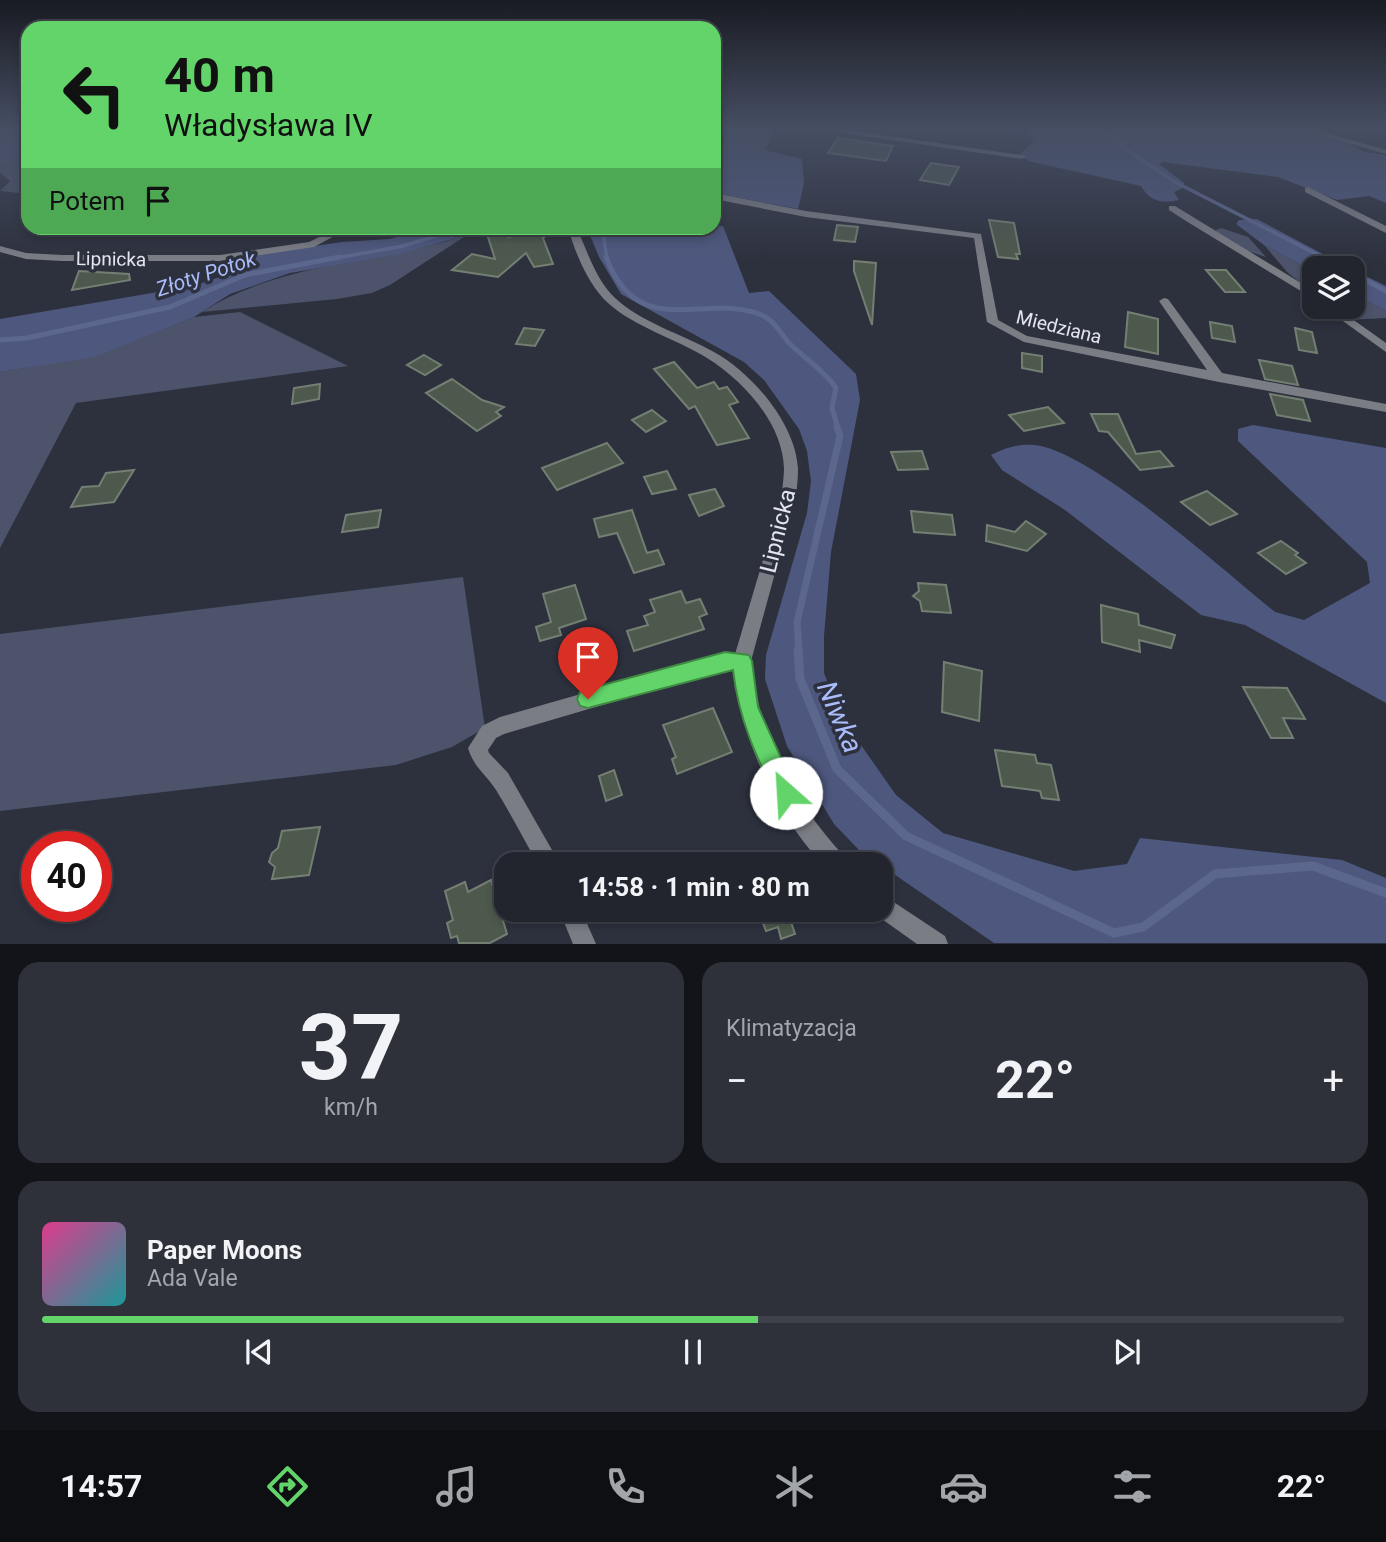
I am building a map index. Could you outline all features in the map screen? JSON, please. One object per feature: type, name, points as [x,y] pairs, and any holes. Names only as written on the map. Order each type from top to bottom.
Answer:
[{"type":"street","points":[[1308,190],[1386,230]]},
{"type":"street","name":"Miedziana","points":[[721,197],[806,214],[978,236],[990,315],[1001,329],[1051,346],[1386,408]]},
{"type":"street","points":[[1172,208],[1222,240],[1278,270],[1302,287]]},
{"type":"street","name":"Lipnicka","points":[[0,249],[26,256],[62,258],[207,259],[310,246],[331,235]]},
{"type":"street","name":"Lipnicka","points":[[575,235],[593,276],[611,300],[729,368],[768,407],[786,444],[791,468],[789,496],[742,661],[744,690],[758,737],[803,825],[826,852]]},
{"type":"street","points":[[1164,302],[1219,378]]},
{"type":"street","points":[[1345,319],[1386,348]]},
{"type":"street","points":[[542,852],[502,780],[481,758],[478,748],[489,733],[500,726],[610,692],[725,661],[742,661]]},
{"type":"street","points":[[893,913],[937,943]]},
{"type":"street","points":[[575,922],[585,943]]},
{"type":"shaded area","points":[[0,173],[21,173],[21,193],[0,191],[10,181]]},
{"type":"shaded area","points":[[721,173],[803,173],[804,183],[798,209],[721,194]]},
{"type":"shaded area","points":[[1082,173],[1171,173],[1184,183],[1183,188],[1174,192],[1179,200],[1167,202],[1152,198],[1141,186]]},
{"type":"shaded area","points":[[1248,173],[1386,173],[1386,203],[1369,196],[1337,200],[1278,177]]},
{"type":"shaded area","points":[[1257,219],[1326,256],[1302,256],[1302,266],[1264,245],[1236,224],[1239,220]]},
{"type":"shaded area","points":[[723,226],[749,293],[769,291],[856,374],[860,400],[831,552],[824,636],[824,673],[842,718],[896,795],[943,833],[1074,871],[1127,864],[1140,838],[1342,860],[1386,878],[1386,943],[994,943],[893,873],[893,852],[862,852],[834,824],[787,746],[765,679],[766,655],[807,513],[811,481],[807,451],[799,429],[764,380],[744,362],[621,294],[599,257],[590,235],[721,235]]},
{"type":"shaded area","points":[[1221,228],[1248,237],[1266,257],[1244,250],[1217,235],[1216,230]]},
{"type":"shaded area","points":[[405,235],[467,235],[400,254],[290,273],[230,294],[194,317],[95,357],[0,372],[0,319],[193,286],[231,273],[242,257],[342,242],[389,239]]},
{"type":"shaded area","points":[[467,235],[390,285],[372,293],[202,312],[233,295],[298,273],[434,245]]},
{"type":"shaded area","points":[[1264,245],[1302,266],[1302,284],[1288,273]]},
{"type":"shaded area","points":[[1365,276],[1386,286],[1386,311],[1365,300]]},
{"type":"shaded area","points":[[1365,300],[1386,311],[1386,318],[1349,320],[1365,319]]},
{"type":"shaded area","points":[[240,312],[348,366],[76,403],[0,548],[0,372],[95,356],[194,317]]},
{"type":"shaded area","points":[[1253,425],[1386,448],[1386,703],[1245,625],[1201,615],[1065,510],[1002,470],[991,455],[1011,447],[1033,445],[1057,451],[1088,467],[1157,515],[1275,612],[1304,620],[1370,583],[1367,562],[1238,441],[1238,429]]},
{"type":"shaded area","points":[[463,577],[485,728],[452,747],[396,765],[0,811],[0,634]]},
{"type":"building","points":[[924,173],[956,173],[949,185],[920,180]]},
{"type":"building","points":[[989,220],[1014,223],[1020,254],[1016,254],[1018,259],[998,257]]},
{"type":"building","points":[[837,225],[858,227],[855,242],[834,240]]},
{"type":"building","points":[[487,235],[547,235],[543,238],[553,264],[534,267],[526,253],[498,277],[452,270],[472,254],[495,259]]},
{"type":"building","points":[[854,261],[876,263],[872,325],[854,271]]},
{"type":"building","points":[[1206,270],[1226,270],[1245,292],[1225,292]]},
{"type":"building","points":[[79,271],[129,274],[130,280],[72,290]]},
{"type":"building","points":[[1128,312],[1158,319],[1158,354],[1125,347]]},
{"type":"building","points":[[1210,322],[1232,326],[1235,342],[1212,338]]},
{"type":"building","points":[[524,328],[544,330],[535,346],[516,344]]},
{"type":"building","points":[[1295,328],[1312,332],[1317,353],[1299,350]]},
{"type":"building","points":[[1022,353],[1042,356],[1042,372],[1022,368]]},
{"type":"building","points":[[424,355],[441,365],[425,375],[407,365]]},
{"type":"building","points":[[1259,360],[1292,366],[1298,385],[1265,379]]},
{"type":"building","points":[[674,362],[697,388],[714,382],[719,389],[727,387],[738,402],[729,405],[749,438],[717,445],[695,406],[689,409],[654,369]]},
{"type":"building","points":[[452,379],[482,400],[504,407],[496,412],[501,416],[477,431],[426,393]]},
{"type":"building","points":[[320,384],[319,399],[292,404],[294,388]]},
{"type":"building","points":[[1270,394],[1303,400],[1310,421],[1277,415]]},
{"type":"building","points":[[1048,407],[1064,423],[1024,431],[1009,415]]},
{"type":"building","points":[[652,410],[666,421],[646,432],[632,420]]},
{"type":"building","points":[[1091,414],[1118,414],[1136,454],[1160,451],[1173,466],[1140,470],[1108,432],[1099,431]]},
{"type":"building","points":[[607,443],[623,463],[557,490],[542,468]]},
{"type":"building","points":[[922,451],[928,469],[898,470],[891,452]]},
{"type":"building","points":[[134,470],[114,502],[71,507],[82,487],[99,486],[106,473]]},
{"type":"building","points":[[667,471],[676,489],[652,494],[644,477]]},
{"type":"building","points":[[715,489],[724,506],[699,516],[689,495]]},
{"type":"building","points":[[1207,491],[1237,514],[1210,525],[1181,502]]},
{"type":"building","points":[[381,510],[378,527],[342,532],[346,515]]},
{"type":"building","points":[[632,510],[647,553],[658,550],[664,564],[634,573],[617,533],[599,537],[594,519]]},
{"type":"building","points":[[911,511],[952,515],[955,535],[914,532]]},
{"type":"building","points":[[1026,521],[1046,534],[1027,551],[986,541],[987,525],[1015,532]]},
{"type":"building","points":[[1281,541],[1298,553],[1295,555],[1306,563],[1286,574],[1258,553]]},
{"type":"building","points":[[918,583],[946,585],[951,613],[922,611],[920,601],[913,596],[919,591]]},
{"type":"building","points":[[575,585],[586,619],[559,628],[561,635],[540,641],[536,627],[551,622],[543,594]]},
{"type":"building","points":[[681,591],[686,603],[700,599],[707,614],[699,617],[704,629],[634,651],[627,631],[648,625],[644,616],[655,612],[650,600]]},
{"type":"building","points":[[1101,605],[1138,614],[1139,625],[1175,635],[1171,648],[1139,640],[1140,652],[1102,642]]},
{"type":"building","points":[[944,662],[982,671],[979,721],[942,712]]},
{"type":"building","points":[[1243,687],[1287,688],[1305,719],[1283,718],[1293,738],[1271,738]]},
{"type":"building","points":[[713,708],[732,752],[677,774],[672,759],[676,757],[663,725]]},
{"type":"building","points":[[995,750],[1035,755],[1037,763],[1051,765],[1059,800],[1042,798],[1040,791],[1002,786]]},
{"type":"building","points":[[614,770],[622,795],[606,801],[599,776]]},
{"type":"building","points":[[320,827],[309,875],[272,879],[275,867],[269,862],[272,853],[278,848],[282,831]]},
{"type":"building","points":[[491,880],[494,890],[494,922],[503,922],[507,934],[490,943],[459,943],[457,936],[451,938],[447,923],[453,920],[445,891],[465,882],[468,892]]},
{"type":"building","points":[[763,922],[791,922],[795,934],[781,939],[778,927],[766,931]]},
{"type":"waterway","points":[[1161,173],[1320,256]]},
{"type":"waterway","name":"Złoty Potok","points":[[331,259],[403,246],[439,235]]},
{"type":"waterway","name":"Niwka","points":[[603,235],[607,259]]},
{"type":"waterway","name":"Złoty Potok","points":[[0,340],[27,338],[170,307],[245,275],[340,257]]},
{"type":"waterway","name":"Niwka","points":[[607,259],[619,283],[635,299],[653,307],[737,309],[769,319],[790,344],[836,388],[832,408],[838,429]]},
{"type":"waterway","points":[[1365,280],[1386,291]]},
{"type":"waterway","name":"Niwka","points":[[799,652],[797,622],[840,436],[837,427]]},
{"type":"waterway","name":"Niwka","points":[[798,650],[800,679],[837,769],[906,836],[1114,933],[1143,927],[1215,874],[1313,866],[1386,893]]},
{"type":"route","points":[[588,699],[725,661],[742,661],[744,690],[758,737],[786,793]]}]
